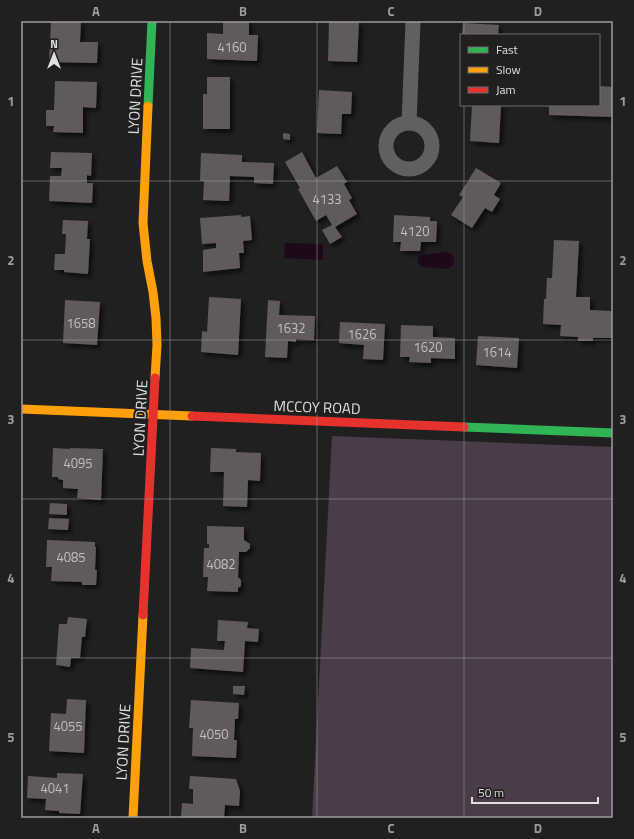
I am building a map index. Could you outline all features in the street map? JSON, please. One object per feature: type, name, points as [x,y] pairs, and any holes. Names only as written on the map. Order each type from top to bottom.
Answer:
[{"type":"street","name":"LYON DRIVE","points":[[133,818],[157,345],[154,292],[147,262],[143,223],[152,21]]},
{"type":"street","points":[[409,123],[413,21]]},
{"type":"street","name":"MCCOY ROAD","points":[[21,409],[613,433]]},
{"type":"shaded area","points":[[285,243],[323,244],[323,260],[284,258]]},
{"type":"shaded area","points":[[446,252],[453,256],[454,260],[454,264],[448,269],[422,267],[418,264],[418,258],[421,255]]},
{"type":"shaded area","points":[[332,436],[613,447],[613,818],[312,818]]},
{"type":"building","points":[[51,21],[81,21],[80,42],[98,42],[97,63],[49,62]]},
{"type":"building","points":[[223,21],[249,21],[249,35],[258,35],[257,61],[207,59],[207,33],[223,34]]},
{"type":"building","points":[[329,21],[359,21],[357,62],[328,61]]},
{"type":"building","points":[[463,23],[499,25],[498,34],[462,34]]},
{"type":"building","points":[[207,77],[230,77],[230,129],[203,129],[203,94],[207,94]]},
{"type":"building","points":[[55,81],[97,82],[96,108],[83,107],[83,133],[53,132],[54,126],[46,126],[46,110],[54,110]]},
{"type":"building","points":[[600,86],[613,87],[613,117],[549,115],[549,106],[600,106]]},
{"type":"building","points":[[319,90],[352,92],[351,114],[342,114],[341,134],[317,133]]},
{"type":"building","points":[[472,106],[501,106],[499,143],[470,141]]},
{"type":"building","points":[[283,133],[290,134],[290,140],[283,139]]},
{"type":"building","points":[[51,152],[92,153],[91,176],[87,175],[87,183],[93,183],[92,203],[49,201],[50,176],[61,176],[62,168],[50,168]]},
{"type":"building","points":[[302,152],[316,178],[337,166],[347,182],[344,184],[352,198],[349,200],[357,214],[335,227],[342,237],[330,244],[322,230],[332,225],[326,215],[316,221],[285,162]]},
{"type":"building","points":[[201,153],[242,155],[242,162],[274,163],[273,184],[254,183],[254,177],[230,176],[229,201],[203,200],[204,181],[200,181]]},
{"type":"building","points":[[476,168],[501,183],[494,195],[500,199],[492,212],[485,208],[472,228],[451,215],[463,197],[459,195]]},
{"type":"building","points":[[241,215],[241,217],[250,216],[252,240],[243,241],[244,253],[239,253],[240,268],[203,272],[203,250],[216,248],[216,243],[202,244],[200,218]]},
{"type":"building","points":[[394,215],[430,217],[430,221],[437,221],[436,242],[421,242],[420,251],[400,251],[401,242],[393,242]]},
{"type":"building","points":[[63,220],[88,221],[87,239],[90,239],[88,274],[54,270],[55,254],[65,254],[66,234],[62,234]]},
{"type":"building","points":[[554,240],[579,241],[576,297],[590,297],[590,310],[613,311],[613,338],[593,338],[593,341],[578,341],[578,337],[560,336],[561,325],[543,324],[547,278],[552,278]]},
{"type":"building","points":[[209,297],[241,299],[238,355],[201,352],[202,331],[207,332]]},
{"type":"building","points":[[65,300],[100,302],[97,345],[63,343]]},
{"type":"building","points":[[268,300],[280,301],[279,315],[315,316],[314,340],[296,339],[296,342],[288,341],[287,358],[265,357]]},
{"type":"building","points":[[340,322],[385,324],[383,360],[363,359],[364,345],[339,343]]},
{"type":"building","points":[[401,325],[433,326],[433,337],[455,338],[455,359],[431,358],[431,363],[409,362],[410,357],[400,357]]},
{"type":"building","points":[[478,336],[519,338],[517,368],[476,365]]},
{"type":"building","points":[[53,448],[103,449],[101,500],[77,498],[78,489],[63,488],[63,480],[58,479],[58,477],[52,477]]},
{"type":"building","points":[[211,448],[236,449],[236,452],[261,453],[260,481],[248,480],[247,507],[223,506],[224,472],[210,472]]},
{"type":"building","points":[[50,503],[67,504],[67,515],[49,514]]},
{"type":"building","points":[[49,518],[69,519],[68,530],[48,529]]},
{"type":"building","points":[[207,526],[244,527],[244,540],[250,544],[250,548],[246,552],[239,552],[238,577],[241,580],[241,586],[238,588],[238,592],[207,591],[208,577],[203,577],[204,548],[209,548],[209,544],[207,544]]},
{"type":"building","points":[[47,540],[95,542],[95,570],[97,570],[96,585],[82,585],[82,582],[51,581],[52,567],[46,567]]},
{"type":"building","points":[[68,617],[87,619],[85,637],[82,637],[80,658],[71,658],[70,667],[56,665],[59,624],[67,624]]},
{"type":"building","points":[[218,620],[248,622],[247,628],[259,629],[258,642],[245,641],[243,672],[190,668],[191,648],[224,650],[225,641],[217,641]]},
{"type":"building","points":[[233,686],[245,686],[244,695],[233,694]]},
{"type":"building","points":[[67,699],[86,700],[84,753],[49,751],[51,713],[66,714]]},
{"type":"building","points":[[191,700],[239,703],[238,719],[235,719],[234,740],[237,740],[236,758],[192,756],[193,728],[189,728]]},
{"type":"building","points":[[57,773],[83,774],[80,814],[59,813],[59,811],[45,810],[46,799],[27,798],[28,776],[57,778]]},
{"type":"building","points":[[190,776],[236,779],[240,791],[239,806],[225,805],[224,818],[181,818],[182,803],[193,804],[193,789],[189,789]]},
{"type":"traffic: fast","points":[[148,106],[152,21]]},
{"type":"traffic: fast","points":[[464,427],[613,433]]},
{"type":"traffic: slow","points":[[148,106],[143,223],[156,318],[157,345],[155,378]]},
{"type":"traffic: slow","points":[[21,409],[192,416]]},
{"type":"traffic: slow","points":[[133,818],[143,615]]},
{"type":"traffic: jam","points":[[143,615],[155,378]]},
{"type":"traffic: jam","points":[[192,416],[464,427]]}]
